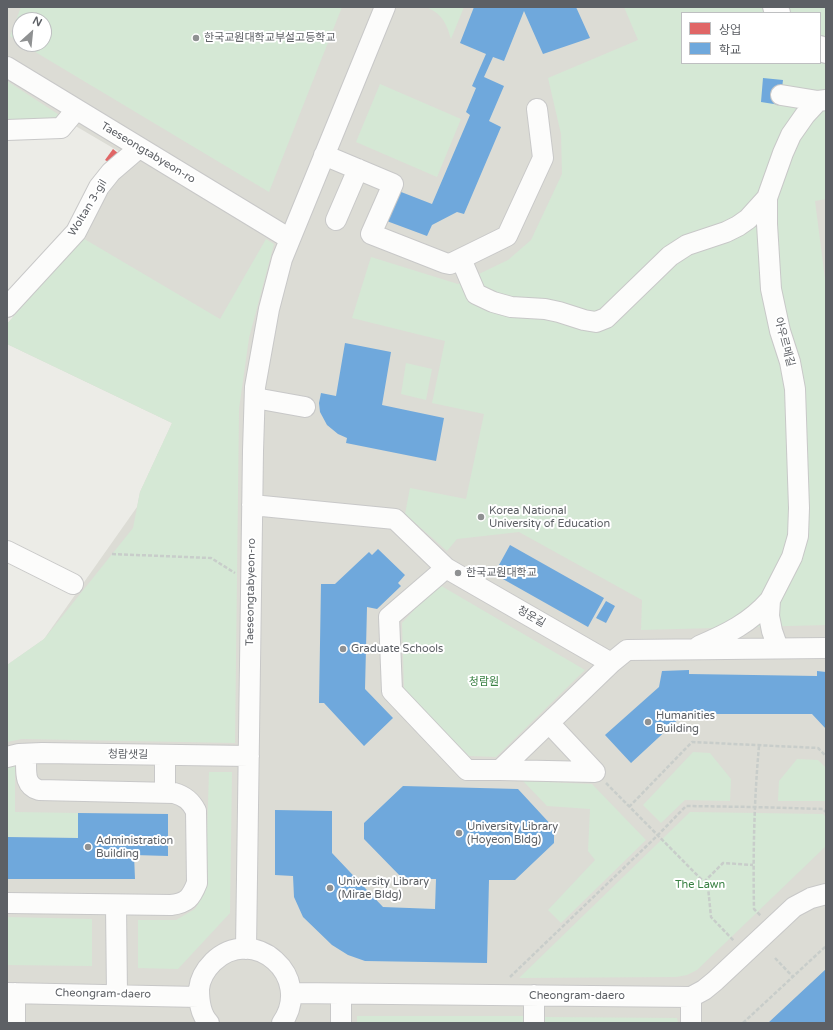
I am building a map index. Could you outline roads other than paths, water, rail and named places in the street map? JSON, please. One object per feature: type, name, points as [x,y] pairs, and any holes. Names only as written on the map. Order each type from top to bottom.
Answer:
[{"type":"street","name":"Taeseongtabyeon-ro","points":[[246,949],[255,387],[268,309],[282,259],[385,7]]},
{"type":"street","name":"Taeseongtabyeon-ro","points":[[7,67],[290,239]]},
{"type":"street","points":[[781,95],[822,100]]},
{"type":"street","name":"아우르메길","points":[[690,649],[720,637],[759,613],[770,600],[792,558],[798,536],[799,508],[795,389],[790,362],[780,331],[771,289],[767,198],[791,135],[805,115],[822,100]]},
{"type":"street","points":[[324,155],[393,184],[371,234],[450,264],[507,236],[543,158],[537,109]]},
{"type":"street","points":[[7,130],[61,128],[76,110]]},
{"type":"street","name":"Woltan 3-gil","points":[[7,307],[76,232],[99,187],[111,172],[139,148]]},
{"type":"street","points":[[336,220],[358,169]]},
{"type":"street","points":[[461,259],[476,294],[493,302],[511,306],[544,309],[596,322],[606,318],[670,256],[687,245],[726,232],[738,226],[748,219],[767,198]]},
{"type":"street","points":[[255,398],[305,407]]},
{"type":"street","name":"청운길","points":[[252,505],[395,519],[446,568],[611,663]]},
{"type":"street","points":[[7,551],[73,584]]},
{"type":"street","points":[[446,568],[389,617],[392,691],[467,770],[595,772],[549,723]]},
{"type":"street","name":"아우르메길","points":[[770,600],[769,616],[778,648]]},
{"type":"street","points":[[500,770],[611,663],[627,650],[826,648]]},
{"type":"street","points":[[7,903],[160,906],[180,904],[187,900],[197,883],[196,811],[192,803],[187,798],[174,793],[39,790],[32,788],[28,784],[26,754]]},
{"type":"street","name":"청람샛길","points":[[7,757],[26,754],[249,756]]},
{"type":"street","points":[[165,755],[165,793]]},
{"type":"street","points":[[691,1023],[691,997],[704,990],[715,981],[794,907],[812,898],[826,894]]},
{"type":"street","points":[[116,905],[117,995]]},
{"type":"street","points":[[208,1023],[199,1002],[199,984],[207,968],[220,955],[237,949],[246,949],[255,950],[272,957],[284,970],[291,988],[291,993],[290,1005],[282,1023]]},
{"type":"street","points":[[11,993],[15,1023]]},
{"type":"street","name":"Cheongram-daero","points":[[11,993],[199,997]]},
{"type":"street","name":"Cheongram-daero","points":[[291,993],[691,997]]},
{"type":"street","points":[[341,994],[341,1023]]},
{"type":"street","points":[[534,996],[534,1023]]},
{"type":"place","name":"한국교원대학교부설고등학교","points":[[196,38]]},
{"type":"place","name":"Korea National University of Education","points":[[481,517]]},
{"type":"place","name":"한국교원대학교","points":[[458,573]]},
{"type":"place","name":"Graduate Schools","points":[[343,649]]},
{"type":"place","name":"Humanities Building","points":[[648,722]]},
{"type":"place","name":"University Library (Hoyeon Bldg)","points":[[459,833]]},
{"type":"place","name":"Administration Building","points":[[88,847]]},
{"type":"place","name":"University Library (Mirae Bldg)","points":[[330,888]]},
{"type":"park label","name":"청람원","points":[[484,682]]},
{"type":"park label","name":"The Lawn","points":[[700,885]]}]
